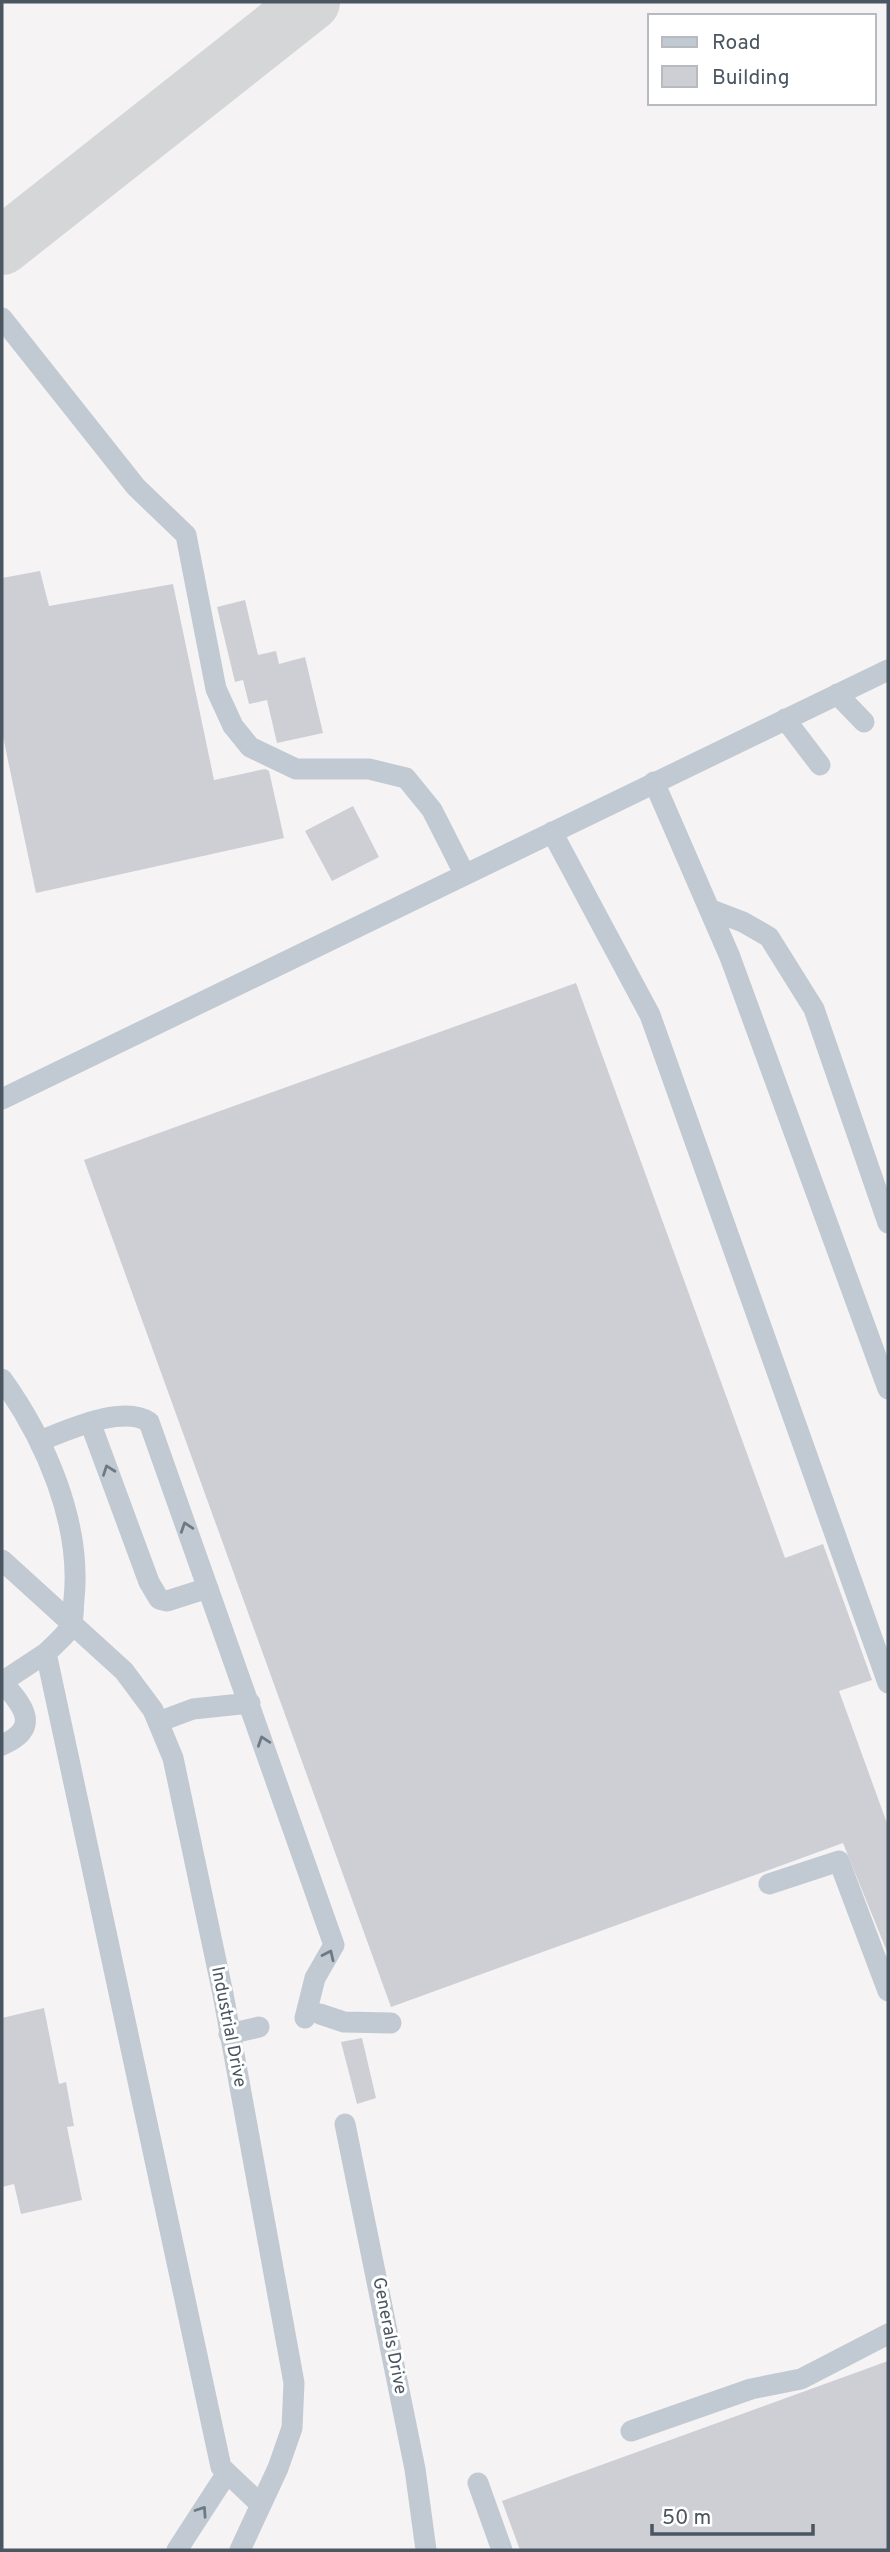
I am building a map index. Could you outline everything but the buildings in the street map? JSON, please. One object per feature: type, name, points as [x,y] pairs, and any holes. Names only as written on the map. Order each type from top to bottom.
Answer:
[{"type":"street","points":[[2,318],[136,487],[186,535],[216,689],[233,726],[250,747],[296,769],[369,769],[406,778],[432,810],[465,875]]},
{"type":"street","points":[[2,1099],[888,670]]},
{"type":"street","points":[[837,694],[864,722]]},
{"type":"street","points":[[785,719],[820,765]]},
{"type":"street","points":[[653,782],[730,957],[888,1389]]},
{"type":"street","points":[[552,832],[650,1015],[888,1683]]},
{"type":"street","points":[[709,909],[743,922],[769,937],[814,1009],[888,1223]]},
{"type":"street","points":[[2,1379],[39,1441],[55,1479],[73,1545],[75,1589],[71,1625],[47,1653],[2,1682],[24,1707],[26,1723],[16,1739],[2,1745]]},
{"type":"street","points":[[39,1441],[90,1422],[130,1416],[149,1422],[334,1945],[315,1978],[313,2016],[344,2022],[391,2024]]},
{"type":"street","points":[[90,1422],[149,1582],[159,1599],[167,1601],[208,1588]]},
{"type":"street","name":"Industrial Drive","points":[[2,1560],[124,1671],[158,1722],[173,1758],[229,2034],[294,2383],[292,2428],[240,2550]]},
{"type":"street","points":[[47,1653],[221,2467],[261,2505]]},
{"type":"street","points":[[158,1722],[193,1709],[250,1703]]},
{"type":"street","points":[[769,1884],[839,1861],[888,1992]]},
{"type":"street","points":[[229,2034],[259,2027]]},
{"type":"street","name":"Generals Drive","points":[[345,2124],[415,2469],[426,2550]]},
{"type":"street","points":[[631,2431],[751,2389],[801,2379],[888,2334]]},
{"type":"street","points":[[177,2550],[227,2473]]},
{"type":"street","points":[[478,2483],[502,2550]]},
{"type":"taxiway","points":[[2,246],[311,2]]}]
